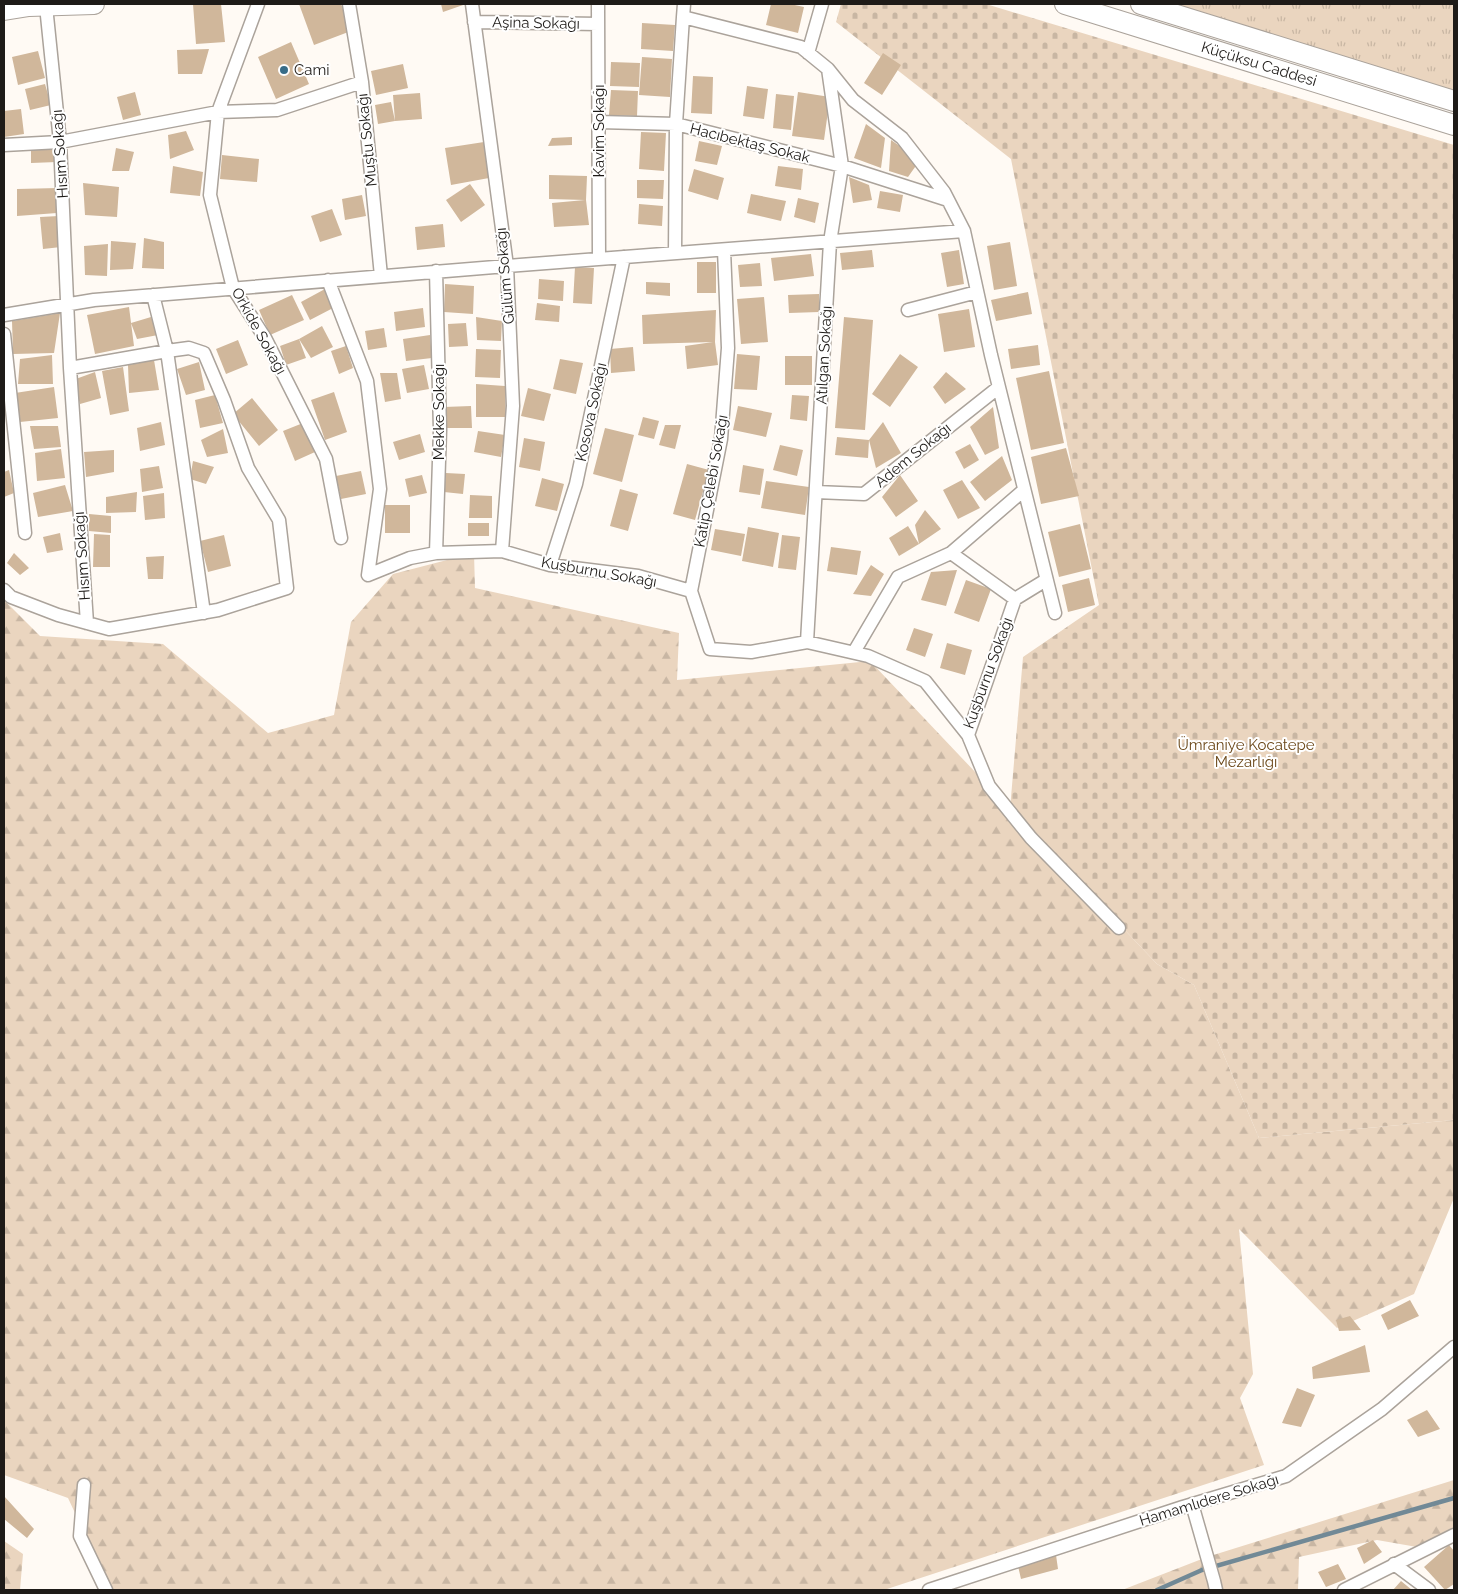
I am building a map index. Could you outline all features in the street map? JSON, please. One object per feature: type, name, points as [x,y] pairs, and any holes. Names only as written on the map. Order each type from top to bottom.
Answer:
[{"type":"main road","points":[[4,10],[46,5],[94,4]]},
{"type":"main road","name":"Küçüksu Caddesi","points":[[1064,4],[1454,125]]},
{"type":"main road","name":"Küçüksu Caddesi","points":[[1141,4],[1454,101]]},
{"type":"street","name":"Orkide Sokağı","points":[[258,4],[218,112],[210,195],[233,288],[265,338],[326,459],[341,538]]},
{"type":"street","name":"Muştu Sokağı","points":[[349,4],[362,82],[381,276]]},
{"type":"street","name":"Gülüm Sokağı","points":[[472,4],[507,266],[513,406],[502,551]]},
{"type":"street","name":"Kavim Sokağı","points":[[598,4],[599,259]]},
{"type":"street","points":[[599,122],[676,124],[684,4]]},
{"type":"street","points":[[808,53],[822,4]]},
{"type":"street","name":"Hısım Sokağı","points":[[46,5],[60,142],[70,368],[87,623]]},
{"type":"street","points":[[683,18],[801,47],[828,69],[853,100],[902,138],[948,200],[964,232],[999,387],[1055,613]]},
{"type":"street","name":"Aşina Sokağı","points":[[474,22],[598,24]]},
{"type":"street","name":"Atılgan Sokağı","points":[[807,642],[830,242],[842,166],[828,69]]},
{"type":"street","points":[[4,144],[60,142],[218,112],[277,110],[362,82]]},
{"type":"street","name":"Hacıbektaş Sokak","points":[[675,253],[676,124],[842,166],[948,200]]},
{"type":"street","points":[[4,315],[68,304],[233,288],[964,232]]},
{"type":"street","name":"Katip Çelebi Sokağı","points":[[691,591],[721,440],[728,348],[724,250]]},
{"type":"street","name":"Kosova Sokağı","points":[[550,565],[576,484],[624,257]]},
{"type":"street","name":"Mekke Sokağı","points":[[436,272],[440,430],[436,552]]},
{"type":"street","name":"Kuşburnu Sokağı","points":[[328,280],[367,381],[380,489],[368,575],[410,558],[436,552],[502,551],[550,565],[638,576],[691,591],[710,649],[751,652],[807,642],[868,656],[925,680],[968,735]]},
{"type":"street","points":[[908,310],[977,292]]},
{"type":"street","points":[[153,295],[167,351],[204,613]]},
{"type":"street","points":[[4,334],[25,533]]},
{"type":"street","points":[[4,590],[11,597],[58,615],[109,629],[218,610],[287,588],[279,520],[248,468],[224,400],[204,353],[189,348],[70,368]]},
{"type":"street","name":"Adem Sokağı","points":[[816,492],[864,494],[999,387]]},
{"type":"street","points":[[854,652],[898,577],[951,553],[1024,490]]},
{"type":"street","points":[[951,553],[1015,599]]},
{"type":"street","name":"Kuşburnu Sokağı","points":[[968,735],[1015,599],[1046,580]]},
{"type":"street","points":[[968,735],[989,786],[1031,838],[1119,928]]},
{"type":"street","name":"Hamamlıdere Sokağı","points":[[929,1590],[1192,1504],[1286,1476],[1382,1410],[1454,1347]]},
{"type":"street","points":[[84,1485],[80,1536],[106,1590]]},
{"type":"street","points":[[1192,1504],[1216,1590]]},
{"type":"street","points":[[1344,1590],[1454,1535]]},
{"type":"street","points":[[1394,1564],[1430,1590]]},
{"type":"green space","name":"Ümraniye Kocatepe Mezarlığı","points":[[841,4],[986,4],[1454,145],[1454,1120],[1259,1138],[1194,985],[1157,964],[1010,809],[1023,657],[1099,605],[1011,159],[836,22]]},
{"type":"green space","points":[[1176,4],[1454,4],[1454,95],[1203,13]]},
{"type":"green space","points":[[474,553],[475,588],[679,633],[677,680],[870,661],[1157,964],[1194,985],[1259,1138],[1454,1120],[1454,1198],[1414,1294],[1337,1328],[1239,1229],[1253,1374],[1240,1398],[1264,1465],[884,1590],[111,1590],[68,1498],[4,1475],[4,600],[40,636],[163,644],[268,733],[334,715],[351,622],[393,574]]},
{"type":"green space","points":[[1454,1480],[1454,1538],[1417,1547],[1377,1540],[1299,1557],[1298,1590],[1122,1590],[1207,1557]]},
{"type":"green space","points":[[4,1541],[23,1554],[20,1590],[4,1590]]},
{"type":"building","points":[[193,4],[221,4],[225,42],[196,44]]},
{"type":"building","points":[[299,4],[341,4],[351,31],[314,45]]},
{"type":"building","points":[[441,4],[466,4],[443,12]]},
{"type":"building","points":[[771,4],[790,4],[804,7],[798,33],[766,25]]},
{"type":"building","points":[[642,23],[675,25],[673,51],[641,49]]},
{"type":"building","name":"Cami","points":[[291,42],[309,84],[276,99],[258,57]]},
{"type":"building","points":[[209,49],[202,74],[178,74],[177,50]]},
{"type":"building","points":[[38,51],[45,78],[18,85],[12,57]]},
{"type":"building","points":[[883,53],[901,65],[882,95],[864,83]]},
{"type":"building","points":[[642,57],[672,59],[670,97],[639,95]]},
{"type":"building","points":[[611,62],[640,63],[639,87],[610,86]]},
{"type":"building","points":[[403,64],[408,88],[376,95],[371,71]]},
{"type":"building","points":[[693,76],[713,77],[712,114],[691,113]]},
{"type":"building","points":[[45,84],[51,105],[30,110],[25,89]]},
{"type":"building","points":[[747,86],[768,89],[764,119],[743,116]]},
{"type":"building","points":[[611,90],[638,91],[637,116],[609,115]]},
{"type":"building","points":[[135,92],[141,115],[123,120],[117,97]]},
{"type":"building","points":[[798,92],[830,97],[824,140],[792,136]]},
{"type":"building","points":[[420,93],[422,119],[395,121],[393,95]]},
{"type":"building","points":[[776,94],[794,96],[791,130],[773,128]]},
{"type":"building","points":[[391,102],[395,121],[378,124],[375,105]]},
{"type":"building","points":[[21,109],[24,134],[4,137],[4,111]]},
{"type":"building","points":[[866,124],[885,138],[881,168],[854,158]]},
{"type":"building","points":[[186,131],[194,150],[170,159],[168,135]]},
{"type":"building","points":[[641,132],[666,133],[664,171],[639,169]]},
{"type":"building","points":[[572,137],[572,145],[548,146],[552,138]]},
{"type":"building","points":[[891,140],[920,160],[908,177],[889,171]]},
{"type":"building","points":[[699,141],[722,146],[717,165],[695,161]]},
{"type":"building","points":[[484,142],[489,178],[451,185],[445,148]]},
{"type":"building","points":[[31,147],[56,147],[57,162],[31,163]]},
{"type":"building","points":[[116,148],[134,152],[129,171],[112,171]]},
{"type":"building","points":[[222,155],[259,159],[257,182],[220,179]]},
{"type":"building","points":[[173,166],[203,172],[200,196],[170,193]]},
{"type":"building","points":[[778,166],[803,169],[801,190],[775,186]]},
{"type":"building","points":[[694,169],[724,178],[718,200],[688,191]]},
{"type":"building","points":[[549,175],[587,176],[586,200],[589,225],[554,227],[552,203],[585,200],[549,199]]},
{"type":"building","points":[[849,177],[869,185],[872,200],[853,203]]},
{"type":"building","points":[[637,180],[664,180],[663,199],[637,198]]},
{"type":"building","points":[[83,183],[119,187],[117,217],[85,215]]},
{"type":"building","points":[[470,184],[485,205],[461,222],[446,200]]},
{"type":"building","points":[[58,188],[57,213],[17,216],[17,189]]},
{"type":"building","points":[[880,191],[903,195],[900,212],[877,208]]},
{"type":"building","points":[[751,194],[786,201],[781,221],[747,213]]},
{"type":"building","points":[[362,195],[366,216],[345,220],[342,199]]},
{"type":"building","points":[[798,198],[819,203],[815,223],[794,217]]},
{"type":"building","points":[[639,204],[663,206],[662,226],[638,224]]},
{"type":"building","points":[[332,209],[342,235],[320,242],[311,216]]},
{"type":"building","points":[[59,216],[61,247],[43,249],[40,217]]},
{"type":"building","points":[[443,224],[445,247],[417,250],[415,227]]},
{"type":"building","points":[[144,238],[164,242],[164,269],[142,268]]},
{"type":"building","points":[[111,241],[136,243],[133,269],[110,270]]},
{"type":"building","points":[[1010,242],[1017,286],[994,290],[987,246]]},
{"type":"building","points":[[108,244],[107,276],[85,275],[84,246]]},
{"type":"building","points":[[872,250],[874,267],[842,270],[840,253]]},
{"type":"building","points":[[959,250],[964,284],[947,287],[941,253]]},
{"type":"building","points":[[811,254],[814,276],[774,281],[771,258]]},
{"type":"building","points":[[697,262],[716,262],[716,293],[697,293]]},
{"type":"building","points":[[760,263],[762,286],[740,287],[738,265]]},
{"type":"building","points":[[575,267],[594,268],[592,304],[573,303]]},
{"type":"building","points":[[539,279],[564,281],[563,301],[538,299]]},
{"type":"building","points":[[646,282],[670,283],[670,296],[646,294]]},
{"type":"building","points":[[445,284],[474,286],[473,314],[444,312]]},
{"type":"building","points":[[325,289],[335,307],[310,320],[301,302]]},
{"type":"building","points":[[1028,292],[1032,314],[996,321],[991,300]]},
{"type":"building","points":[[819,294],[819,312],[789,313],[788,295]]},
{"type":"building","points":[[292,295],[304,320],[270,335],[259,310]]},
{"type":"building","points":[[764,297],[768,342],[741,344],[737,299]]},
{"type":"building","points":[[537,303],[560,306],[559,322],[535,320]]},
{"type":"building","points":[[129,307],[134,346],[95,354],[87,315]]},
{"type":"building","points":[[423,308],[425,327],[396,331],[394,312]]},
{"type":"building","points":[[969,309],[975,347],[944,352],[938,314]]},
{"type":"building","points":[[716,310],[715,342],[718,365],[687,369],[685,346],[713,342],[643,344],[642,315]]},
{"type":"building","points":[[60,313],[54,353],[13,354],[12,321]]},
{"type":"building","points":[[151,317],[158,335],[137,339],[131,323]]},
{"type":"building","points":[[476,317],[502,321],[501,341],[477,340]]},
{"type":"building","points":[[844,317],[873,320],[865,430],[835,428]]},
{"type":"building","points":[[466,323],[468,346],[449,347],[448,324]]},
{"type":"building","points":[[322,326],[333,347],[311,358],[299,339]]},
{"type":"building","points":[[384,328],[387,347],[368,350],[365,331]]},
{"type":"building","points":[[430,335],[432,358],[406,361],[403,339]]},
{"type":"building","points":[[299,339],[306,358],[286,365],[280,346]]},
{"type":"building","points":[[238,340],[248,365],[226,374],[216,349]]},
{"type":"building","points":[[1038,345],[1040,365],[1011,369],[1008,349]]},
{"type":"building","points":[[346,346],[353,368],[339,374],[331,351]]},
{"type":"building","points":[[633,347],[635,371],[611,373],[610,349]]},
{"type":"building","points":[[476,349],[501,350],[500,378],[475,377]]},
{"type":"building","points":[[737,354],[760,356],[757,390],[734,389]]},
{"type":"building","points":[[900,354],[918,367],[890,407],[872,394]]},
{"type":"building","points":[[52,355],[53,384],[18,384],[20,359]]},
{"type":"building","points":[[785,356],[812,356],[812,385],[785,385]]},
{"type":"building","points":[[560,359],[583,363],[576,394],[553,389]]},
{"type":"building","points":[[154,360],[159,390],[129,393],[128,365]]},
{"type":"building","points":[[199,362],[205,390],[186,395],[177,369]]},
{"type":"building","points":[[424,365],[429,389],[407,393],[402,369]]},
{"type":"building","points":[[123,367],[129,411],[110,415],[102,371]]},
{"type":"building","points":[[1049,371],[1064,443],[1031,450],[1016,378]]},
{"type":"building","points":[[95,372],[101,398],[80,404],[73,380]]},
{"type":"building","points":[[946,372],[966,389],[945,404],[933,387]]},
{"type":"building","points":[[380,373],[397,373],[401,399],[385,402]]},
{"type":"building","points":[[476,384],[505,386],[506,417],[476,417]]},
{"type":"building","points":[[54,387],[58,418],[20,422],[15,393]]},
{"type":"building","points":[[528,388],[551,394],[544,421],[521,416]]},
{"type":"building","points":[[334,392],[347,432],[325,440],[311,400]]},
{"type":"building","points":[[215,395],[223,423],[200,428],[195,400]]},
{"type":"building","points":[[792,395],[809,396],[807,421],[790,419]]},
{"type":"building","points":[[252,398],[278,430],[259,446],[233,414]]},
{"type":"building","points":[[471,406],[472,428],[445,428],[444,407]]},
{"type":"building","points":[[738,406],[772,413],[766,437],[733,430]]},
{"type":"building","points":[[993,407],[999,448],[985,455],[970,427]]},
{"type":"building","points":[[643,417],[659,421],[654,439],[638,435]]},
{"type":"building","points":[[161,422],[165,445],[140,451],[137,428]]},
{"type":"building","points":[[883,422],[901,453],[876,468],[869,440]]},
{"type":"building","points":[[303,423],[315,452],[295,461],[283,431]]},
{"type":"building","points":[[665,425],[681,425],[675,449],[659,445]]},
{"type":"building","points":[[30,426],[58,426],[61,447],[34,449]]},
{"type":"building","points":[[605,428],[634,435],[622,482],[593,474]]},
{"type":"building","points":[[223,429],[228,453],[207,457],[201,440]]},
{"type":"building","points":[[478,431],[505,435],[501,457],[474,452]]},
{"type":"building","points":[[420,434],[425,452],[399,460],[393,442]]},
{"type":"building","points":[[837,437],[869,440],[868,458],[835,455]]},
{"type":"building","points":[[524,438],[545,442],[540,471],[519,467]]},
{"type":"building","points":[[970,444],[979,460],[964,469],[955,452]]},
{"type":"building","points":[[780,445],[803,450],[797,476],[773,470]]},
{"type":"building","points":[[1066,448],[1079,496],[1041,504],[1031,457]]},
{"type":"building","points":[[61,449],[65,478],[37,481],[35,453]]},
{"type":"building","points":[[114,450],[114,472],[86,477],[84,452]]},
{"type":"building","points":[[1002,456],[1012,480],[985,501],[970,482]]},
{"type":"building","points":[[193,461],[214,467],[206,484],[190,479]]},
{"type":"building","points":[[687,464],[709,470],[695,520],[673,514]]},
{"type":"building","points":[[743,465],[764,469],[760,495],[739,492]]},
{"type":"building","points":[[159,466],[163,488],[142,492],[140,469]]},
{"type":"building","points":[[9,470],[14,493],[4,497],[4,472]]},
{"type":"building","points":[[361,471],[366,494],[341,499],[336,476]]},
{"type":"building","points":[[446,473],[465,474],[463,494],[444,492]]},
{"type":"building","points":[[422,475],[427,493],[409,497],[405,479]]},
{"type":"building","points":[[900,475],[918,501],[896,517],[882,497]]},
{"type":"building","points":[[542,478],[564,484],[557,511],[535,506]]},
{"type":"building","points":[[962,480],[980,508],[958,519],[943,490]]},
{"type":"building","points":[[766,481],[809,487],[805,515],[761,508]]},
{"type":"building","points":[[65,485],[73,511],[38,517],[33,493]]},
{"type":"building","points":[[620,489],[638,494],[628,531],[610,526]]},
{"type":"building","points":[[137,492],[136,512],[106,513],[106,497]]},
{"type":"building","points":[[164,493],[165,518],[145,520],[143,496]]},
{"type":"building","points":[[470,495],[492,496],[492,518],[469,518]]},
{"type":"building","points":[[385,505],[410,505],[410,533],[385,533]]},
{"type":"building","points":[[925,510],[941,529],[919,544],[915,525]]},
{"type":"building","points":[[89,514],[111,516],[111,533],[89,531]]},
{"type":"building","points":[[468,523],[489,523],[489,536],[468,536]]},
{"type":"building","points":[[1080,524],[1091,569],[1059,577],[1048,532]]},
{"type":"building","points":[[908,526],[919,544],[899,556],[889,538]]},
{"type":"building","points":[[748,527],[779,533],[773,567],[742,561]]},
{"type":"building","points":[[715,529],[745,534],[741,556],[711,550]]},
{"type":"building","points":[[60,533],[63,550],[47,553],[43,537]]},
{"type":"building","points":[[94,534],[110,535],[110,567],[93,567]]},
{"type":"building","points":[[224,535],[231,566],[208,572],[200,541]]},
{"type":"building","points":[[782,535],[800,537],[796,570],[778,568]]},
{"type":"building","points":[[831,547],[861,551],[857,575],[827,571]]},
{"type":"building","points":[[14,553],[29,568],[20,575],[7,563]]},
{"type":"building","points":[[164,556],[163,579],[148,579],[146,557]]},
{"type":"building","points":[[871,565],[884,574],[871,596],[853,594]]},
{"type":"building","points":[[957,570],[946,606],[921,600],[931,572]]},
{"type":"building","points":[[1089,578],[1095,605],[1068,612],[1062,585]]},
{"type":"building","points":[[966,580],[991,589],[979,622],[954,613]]},
{"type":"building","points":[[914,628],[933,634],[925,657],[906,650]]},
{"type":"building","points":[[947,643],[972,650],[965,675],[940,668]]},
{"type":"building","points":[[1410,1300],[1419,1316],[1388,1330],[1381,1315]]},
{"type":"building","points":[[1350,1316],[1361,1330],[1339,1331],[1336,1320]]},
{"type":"building","points":[[1365,1345],[1370,1372],[1313,1379],[1312,1367]]},
{"type":"building","points":[[1297,1388],[1315,1395],[1301,1427],[1282,1423]]},
{"type":"building","points":[[1427,1410],[1440,1429],[1418,1437],[1407,1420]]},
{"type":"building","points":[[4,1496],[34,1529],[27,1538],[4,1519]]},
{"type":"building","points":[[1373,1540],[1382,1552],[1364,1564],[1357,1548]]},
{"type":"building","points":[[1449,1545],[1454,1551],[1454,1584],[1445,1590],[1424,1567]]},
{"type":"building","points":[[1056,1555],[1058,1569],[1021,1579],[1018,1566]]},
{"type":"building","points":[[1338,1564],[1346,1579],[1326,1587],[1318,1572]]},
{"type":"building","points":[[1401,1581],[1412,1590],[1393,1590]]},
{"type":"waterway","points":[[1157,1590],[1202,1570],[1454,1498]]},
{"type":"place","name":"Cami","points":[[284,70]]}]
